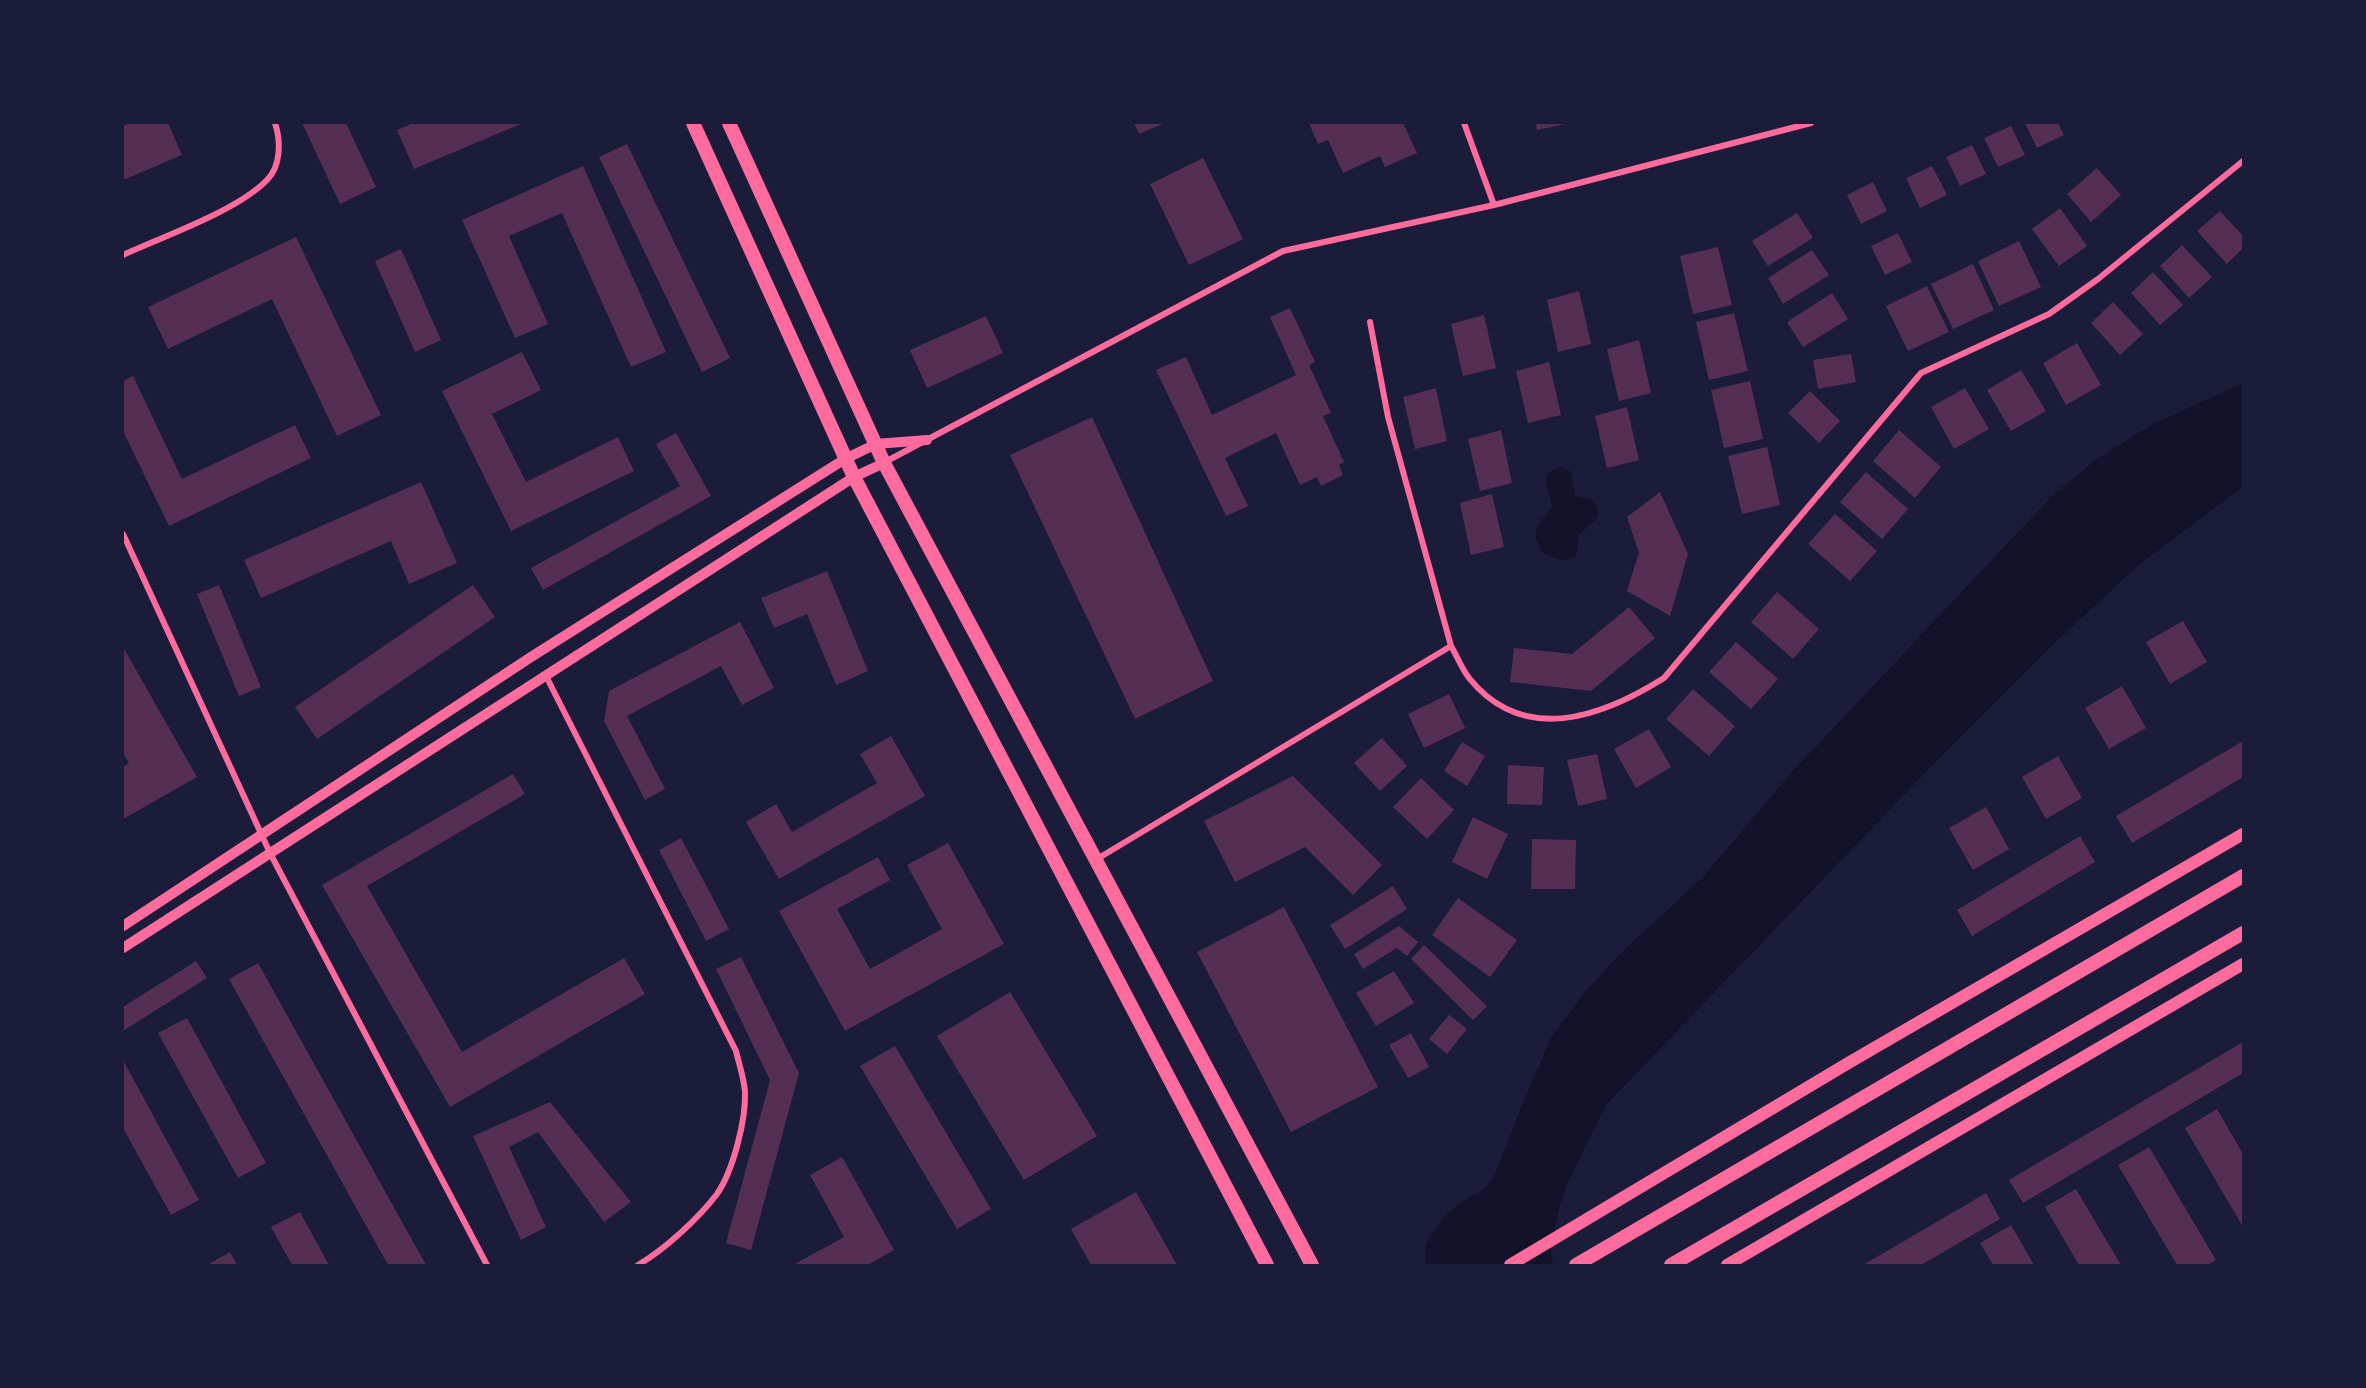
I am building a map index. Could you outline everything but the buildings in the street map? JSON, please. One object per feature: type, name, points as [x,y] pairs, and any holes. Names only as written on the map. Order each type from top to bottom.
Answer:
[{"type":"main road","points":[[693,123],[854,477],[1267,1265]]},
{"type":"main road","points":[[729,123],[884,463],[1312,1265]]},
{"type":"main road","points":[[1510,1265],[1850,1062],[2243,834]]},
{"type":"main road","points":[[1576,1265],[2243,876]]},
{"type":"main road","points":[[1671,1265],[2243,933]]},
{"type":"main road","points":[[1726,1265],[2243,964]]},
{"type":"street","points":[[123,255],[223,210],[269,179],[278,158],[279,134],[275,123]]},
{"type":"street","points":[[1464,123],[1494,205]]},
{"type":"street","points":[[123,948],[854,477],[1283,251],[1494,205],[1811,123]]},
{"type":"street","points":[[1370,322],[1388,417],[1452,646],[1468,677],[1491,699],[1513,711],[1537,718],[1563,720],[1593,713],[1640,693],[1664,678],[1921,374],[2049,314],[2098,279],[2243,161]]},
{"type":"street","points":[[123,926],[531,657],[845,459],[876,444],[927,440]]},
{"type":"street","points":[[123,534],[270,853],[488,1265]]},
{"type":"street","points":[[1096,859],[1452,646]]},
{"type":"street","points":[[546,676],[736,1051],[745,1091],[742,1124],[731,1163],[717,1193],[653,1256],[638,1265]]},
{"type":"shaded area","points":[[2243,383],[2243,487],[2140,564],[2049,648],[1949,748],[1606,1105],[1567,1184],[1560,1205],[1550,1248],[1553,1265],[1425,1265],[1426,1243],[1446,1214],[1485,1188],[1494,1177],[1552,1036],[1584,993],[1623,951],[1703,877],[1792,772],[2054,494],[2097,459],[2153,424]]},
{"type":"shaded area","points":[[1561,467],[1571,472],[1575,496],[1591,499],[1598,512],[1596,520],[1579,535],[1576,555],[1568,560],[1557,559],[1542,552],[1536,538],[1539,524],[1552,508],[1546,479],[1553,470]]}]
